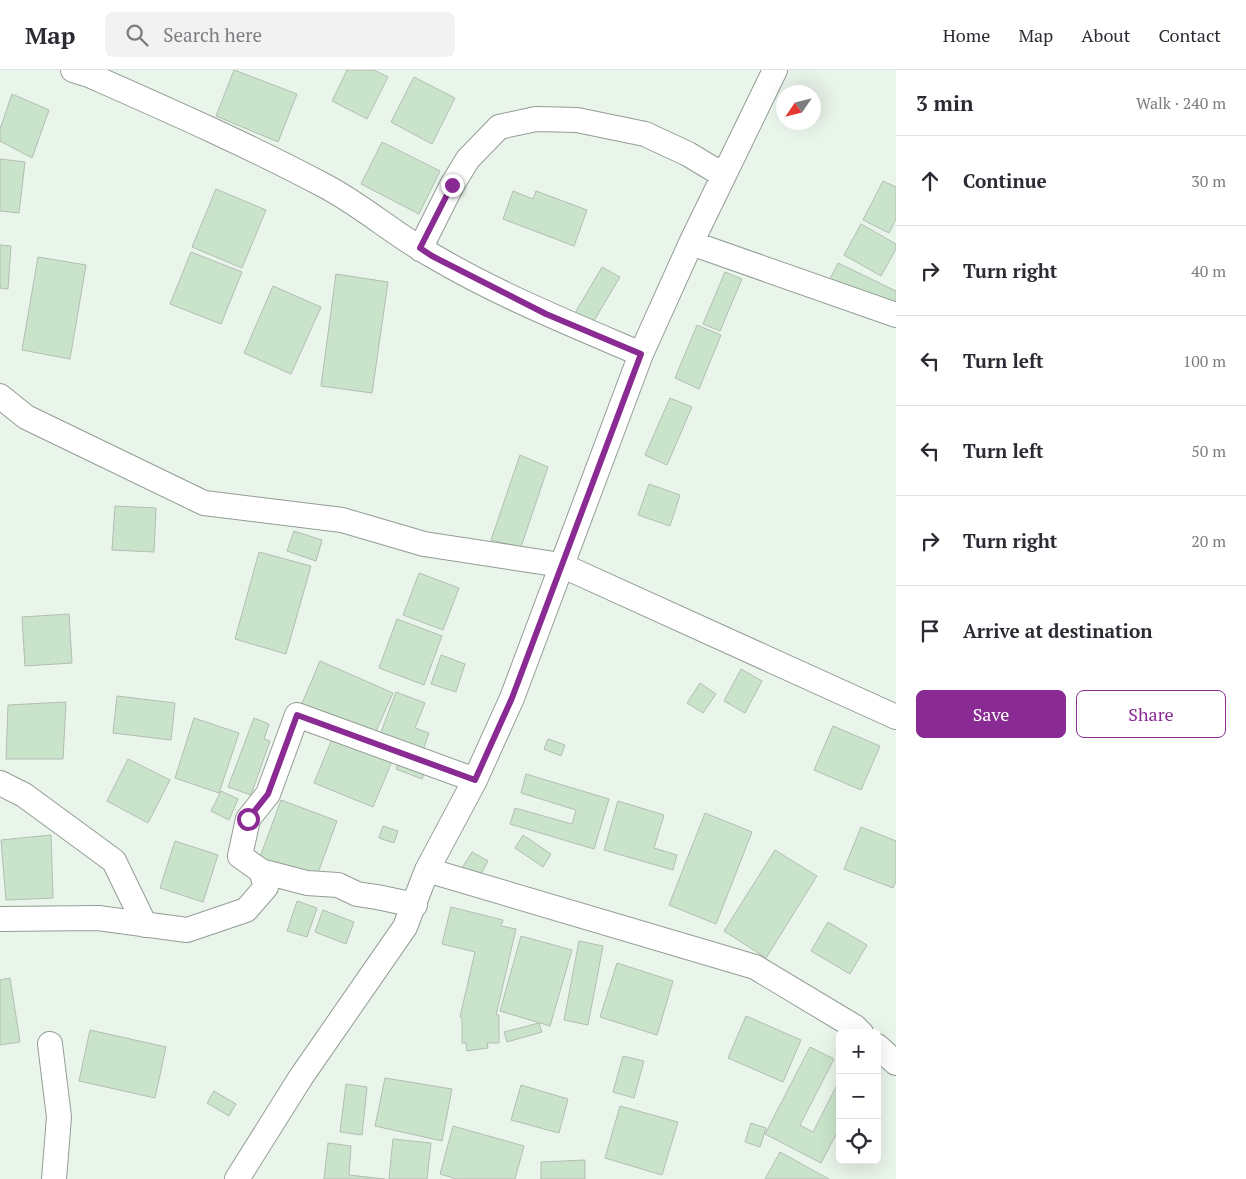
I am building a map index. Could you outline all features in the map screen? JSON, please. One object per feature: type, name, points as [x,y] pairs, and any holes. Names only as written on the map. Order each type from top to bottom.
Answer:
[{"type":"street","points":[[73,70],[186,118],[318,182],[363,209],[432,256],[546,314],[641,354]]},
{"type":"street","points":[[237,1179],[301,1077],[405,927],[427,870],[475,780],[512,698],[641,354],[691,243],[774,70]]},
{"type":"street","points":[[420,248],[452,185],[464,166],[499,127],[536,119],[577,120],[636,132],[645,134],[688,154],[723,175]]},
{"type":"street","points":[[691,243],[896,315]]},
{"type":"street","points":[[0,396],[26,417],[204,503],[342,520],[424,544],[561,565],[896,717]]},
{"type":"street","points":[[414,905],[377,896],[357,894],[338,885],[307,883],[261,871],[240,856],[248,819],[268,794],[297,715],[475,780]]},
{"type":"street","points":[[0,783],[24,795],[114,861],[145,924]]},
{"type":"street","points":[[427,870],[755,967],[857,1029]]},
{"type":"street","points":[[0,920],[98,918],[187,930],[246,910],[266,887],[261,871]]},
{"type":"street","points":[[50,1044],[59,1117],[54,1179]]},
{"type":"street","points":[[881,1050],[896,1063]]},
{"type":"building","points":[[234,70],[297,94],[278,142],[216,116]]},
{"type":"building","points":[[347,70],[374,70],[388,77],[367,119],[332,101]]},
{"type":"building","points":[[414,77],[455,98],[432,144],[391,122]]},
{"type":"building","points":[[12,94],[49,110],[32,158],[0,141],[0,129]]},
{"type":"building","points":[[382,142],[440,171],[419,214],[361,184]]},
{"type":"building","points":[[0,159],[25,162],[19,213],[0,211]]},
{"type":"building","points":[[883,181],[896,187],[896,219],[889,233],[863,220]]},
{"type":"building","points":[[216,189],[266,210],[242,268],[192,247]]},
{"type":"building","points":[[513,191],[533,199],[536,191],[587,210],[574,246],[503,219]]},
{"type":"building","points":[[861,224],[896,244],[896,249],[881,276],[844,255]]},
{"type":"building","points":[[0,245],[11,246],[8,289],[0,288]]},
{"type":"building","points":[[191,252],[242,272],[221,324],[170,304]]},
{"type":"building","points":[[38,257],[86,265],[70,359],[22,350]]},
{"type":"building","points":[[838,263],[896,291],[896,313],[829,281]]},
{"type":"building","points":[[602,267],[620,277],[592,324],[575,313]]},
{"type":"building","points":[[725,272],[742,279],[720,331],[703,324]]},
{"type":"building","points":[[336,274],[388,282],[372,393],[321,386]]},
{"type":"building","points":[[273,286],[321,307],[291,374],[244,353]]},
{"type":"building","points":[[697,325],[721,335],[699,389],[675,378]]},
{"type":"building","points":[[670,398],[692,407],[667,465],[645,455]]},
{"type":"building","points":[[520,455],[548,467],[521,547],[491,540]]},
{"type":"building","points":[[649,484],[680,495],[670,526],[638,515]]},
{"type":"building","points":[[115,506],[156,508],[154,552],[112,550]]},
{"type":"building","points":[[294,531],[322,540],[316,561],[287,551]]},
{"type":"building","points":[[259,552],[311,566],[286,654],[235,639]]},
{"type":"building","points":[[419,573],[459,588],[443,630],[403,615]]},
{"type":"building","points":[[69,614],[72,663],[25,666],[22,617]]},
{"type":"building","points":[[397,619],[442,636],[424,685],[379,668]]},
{"type":"building","points":[[441,655],[465,664],[456,692],[431,684]]},
{"type":"building","points":[[320,661],[393,693],[372,740],[300,708]]},
{"type":"building","points":[[741,669],[762,681],[745,713],[724,701]]},
{"type":"building","points":[[700,683],[716,694],[703,713],[687,703]]},
{"type":"building","points":[[396,692],[425,703],[415,728],[429,733],[420,759],[377,743]]},
{"type":"building","points":[[117,696],[175,703],[171,740],[113,733]]},
{"type":"building","points":[[66,702],[63,759],[6,759],[8,705]]},
{"type":"building","points":[[194,718],[239,733],[219,793],[175,778]]},
{"type":"building","points":[[254,718],[269,724],[264,739],[270,741],[251,795],[228,787]]},
{"type":"building","points":[[833,726],[880,746],[861,790],[814,770]]},
{"type":"building","points":[[334,734],[393,759],[373,807],[314,783]]},
{"type":"building","points":[[548,739],[565,745],[561,756],[544,749]]},
{"type":"building","points":[[400,757],[427,767],[422,779],[396,769]]},
{"type":"building","points":[[128,759],[170,780],[148,823],[107,801]]},
{"type":"building","points":[[526,774],[609,799],[594,849],[510,824],[515,808],[572,824],[576,810],[521,793]]},
{"type":"building","points":[[221,791],[238,799],[229,820],[211,811]]},
{"type":"building","points":[[281,800],[337,821],[315,881],[259,860]]},
{"type":"building","points":[[618,801],[664,815],[654,848],[677,855],[673,870],[604,850]]},
{"type":"building","points":[[705,813],[752,832],[716,924],[669,905]]},
{"type":"building","points":[[383,826],[398,831],[394,843],[379,838]]},
{"type":"building","points":[[861,827],[896,841],[896,881],[893,888],[844,869]]},
{"type":"building","points":[[51,835],[53,898],[6,900],[1,840]]},
{"type":"building","points":[[523,835],[551,854],[543,867],[515,848]]},
{"type":"building","points":[[175,841],[218,855],[203,902],[160,888]]},
{"type":"building","points":[[775,850],[817,876],[766,958],[724,931]]},
{"type":"building","points":[[472,852],[488,861],[478,879],[461,870]]},
{"type":"building","points":[[297,901],[317,908],[307,937],[287,931]]},
{"type":"building","points":[[451,907],[503,920],[501,926],[516,929],[496,1015],[499,1015],[499,1043],[487,1043],[488,1048],[467,1051],[466,1043],[462,1043],[462,1018],[460,1017],[475,952],[442,944]]},
{"type":"building","points":[[323,910],[354,922],[346,944],[315,932]]},
{"type":"building","points":[[828,922],[867,945],[850,974],[811,951]]},
{"type":"building","points":[[521,936],[572,950],[550,1026],[500,1011]]},
{"type":"building","points":[[579,941],[603,946],[588,1025],[564,1020]]},
{"type":"building","points":[[617,963],[673,981],[657,1035],[600,1017]]},
{"type":"building","points":[[10,978],[20,1042],[0,1045],[0,980]]},
{"type":"building","points":[[746,1016],[801,1040],[783,1082],[728,1058]]},
{"type":"building","points":[[539,1023],[542,1032],[507,1042],[504,1032]]},
{"type":"building","points":[[90,1030],[166,1047],[155,1098],[79,1081]]},
{"type":"building","points":[[810,1047],[834,1059],[800,1125],[813,1132],[836,1087],[836,1135],[821,1163],[765,1134]]},
{"type":"building","points":[[623,1056],[644,1061],[634,1098],[613,1092]]},
{"type":"building","points":[[385,1078],[452,1089],[442,1141],[375,1126]]},
{"type":"building","points":[[346,1084],[367,1087],[362,1135],[340,1132]]},
{"type":"building","points":[[521,1085],[568,1099],[559,1133],[511,1120]]},
{"type":"building","points":[[214,1091],[236,1104],[229,1116],[207,1103]]},
{"type":"building","points":[[620,1106],[678,1122],[662,1175],[605,1158]]},
{"type":"building","points":[[751,1123],[766,1128],[760,1147],[745,1142]]},
{"type":"building","points":[[453,1126],[524,1146],[515,1179],[457,1179],[440,1174]]},
{"type":"building","points":[[393,1139],[431,1143],[427,1179],[389,1179]]},
{"type":"building","points":[[328,1143],[351,1146],[349,1175],[385,1179],[324,1179]]},
{"type":"building","points":[[780,1152],[829,1179],[765,1179]]},
{"type":"building","points":[[585,1160],[585,1179],[541,1179],[541,1162]]},
{"type":"route","points":[[248,819],[268,794],[297,715],[475,780],[512,698],[641,354],[546,314],[432,256],[420,248],[452,185]]}]
